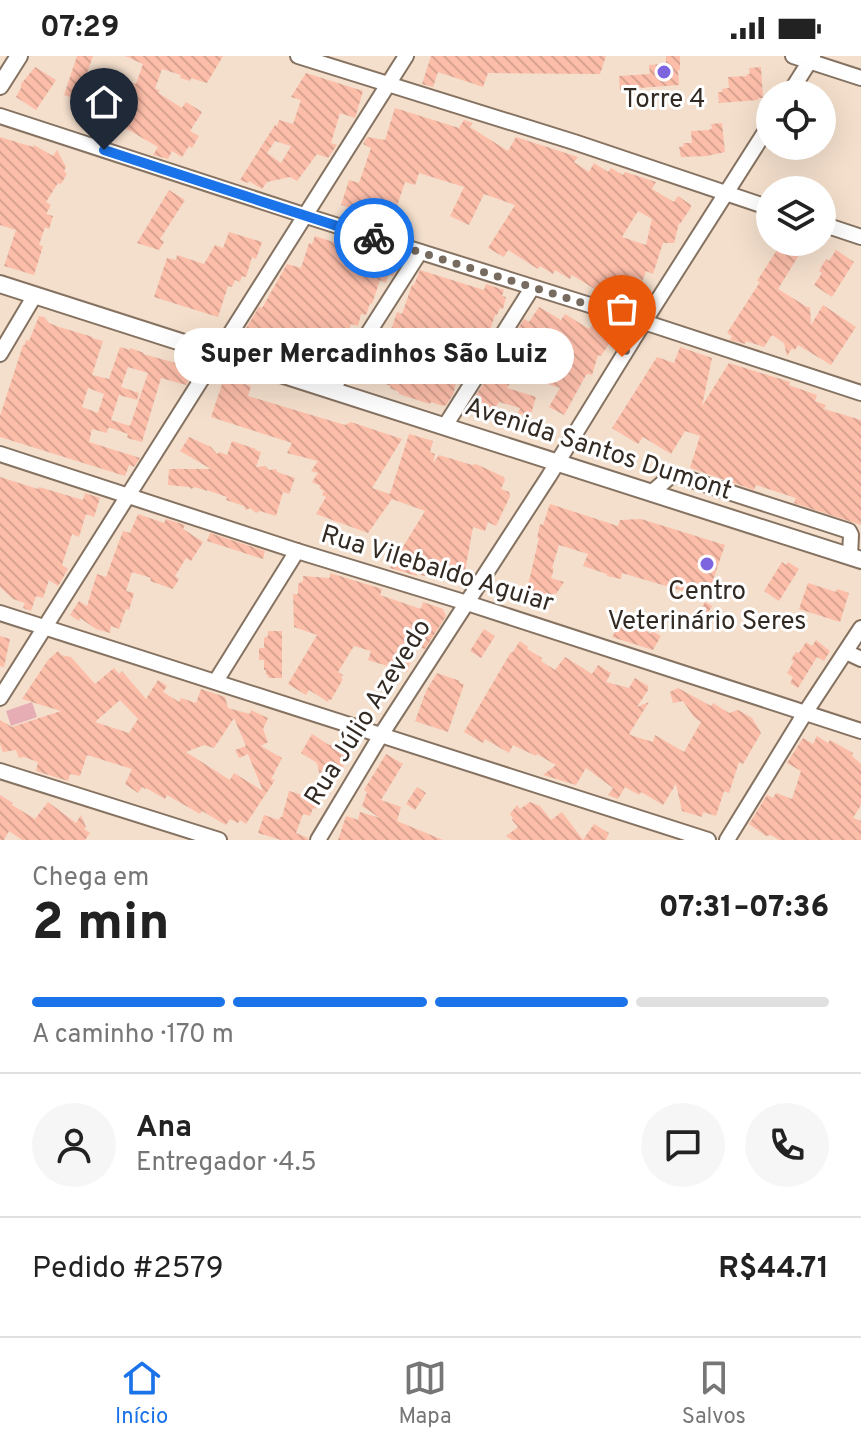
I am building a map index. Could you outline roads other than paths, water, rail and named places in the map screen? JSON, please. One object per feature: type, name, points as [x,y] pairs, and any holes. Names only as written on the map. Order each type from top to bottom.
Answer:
[{"type":"main road","points":[[0,67],[7,56]]},
{"type":"main road","points":[[0,86],[19,56]]},
{"type":"main road","name":"Avenida Santos Dumont","points":[[0,284],[855,558]]},
{"type":"street","points":[[298,56],[574,142],[756,204]]},
{"type":"street","points":[[0,698],[406,56]]},
{"type":"street","points":[[793,56],[810,58],[861,78]]},
{"type":"street","points":[[797,80],[810,58]]},
{"type":"street","points":[[0,116],[861,393]]},
{"type":"street","name":"Rua Júlio Azevedo","points":[[318,840],[381,735],[756,146]]},
{"type":"street","points":[[836,229],[861,237]]},
{"type":"street","points":[[332,390],[420,252]]},
{"type":"street","points":[[445,426],[532,288]]},
{"type":"street","points":[[0,354],[35,295]]},
{"type":"street","name":"Rua Vilebaldo Aguiar","points":[[0,454],[805,713],[859,727]]},
{"type":"street","points":[[651,493],[676,475],[849,531],[855,558]]},
{"type":"street","points":[[216,681],[297,551]]},
{"type":"street","points":[[0,613],[708,840]]},
{"type":"street","points":[[727,840],[861,628]]},
{"type":"street","points":[[846,652],[861,659]]},
{"type":"street","points":[[0,771],[219,840]]},
{"type":"place","name":"Torre 4","points":[[664,72]]},
{"type":"place","name":"Super Mercadinhos São Luiz","points":[[622,357]]},
{"type":"place","name":"Centro Veterinário Seres","points":[[707,564]]}]
